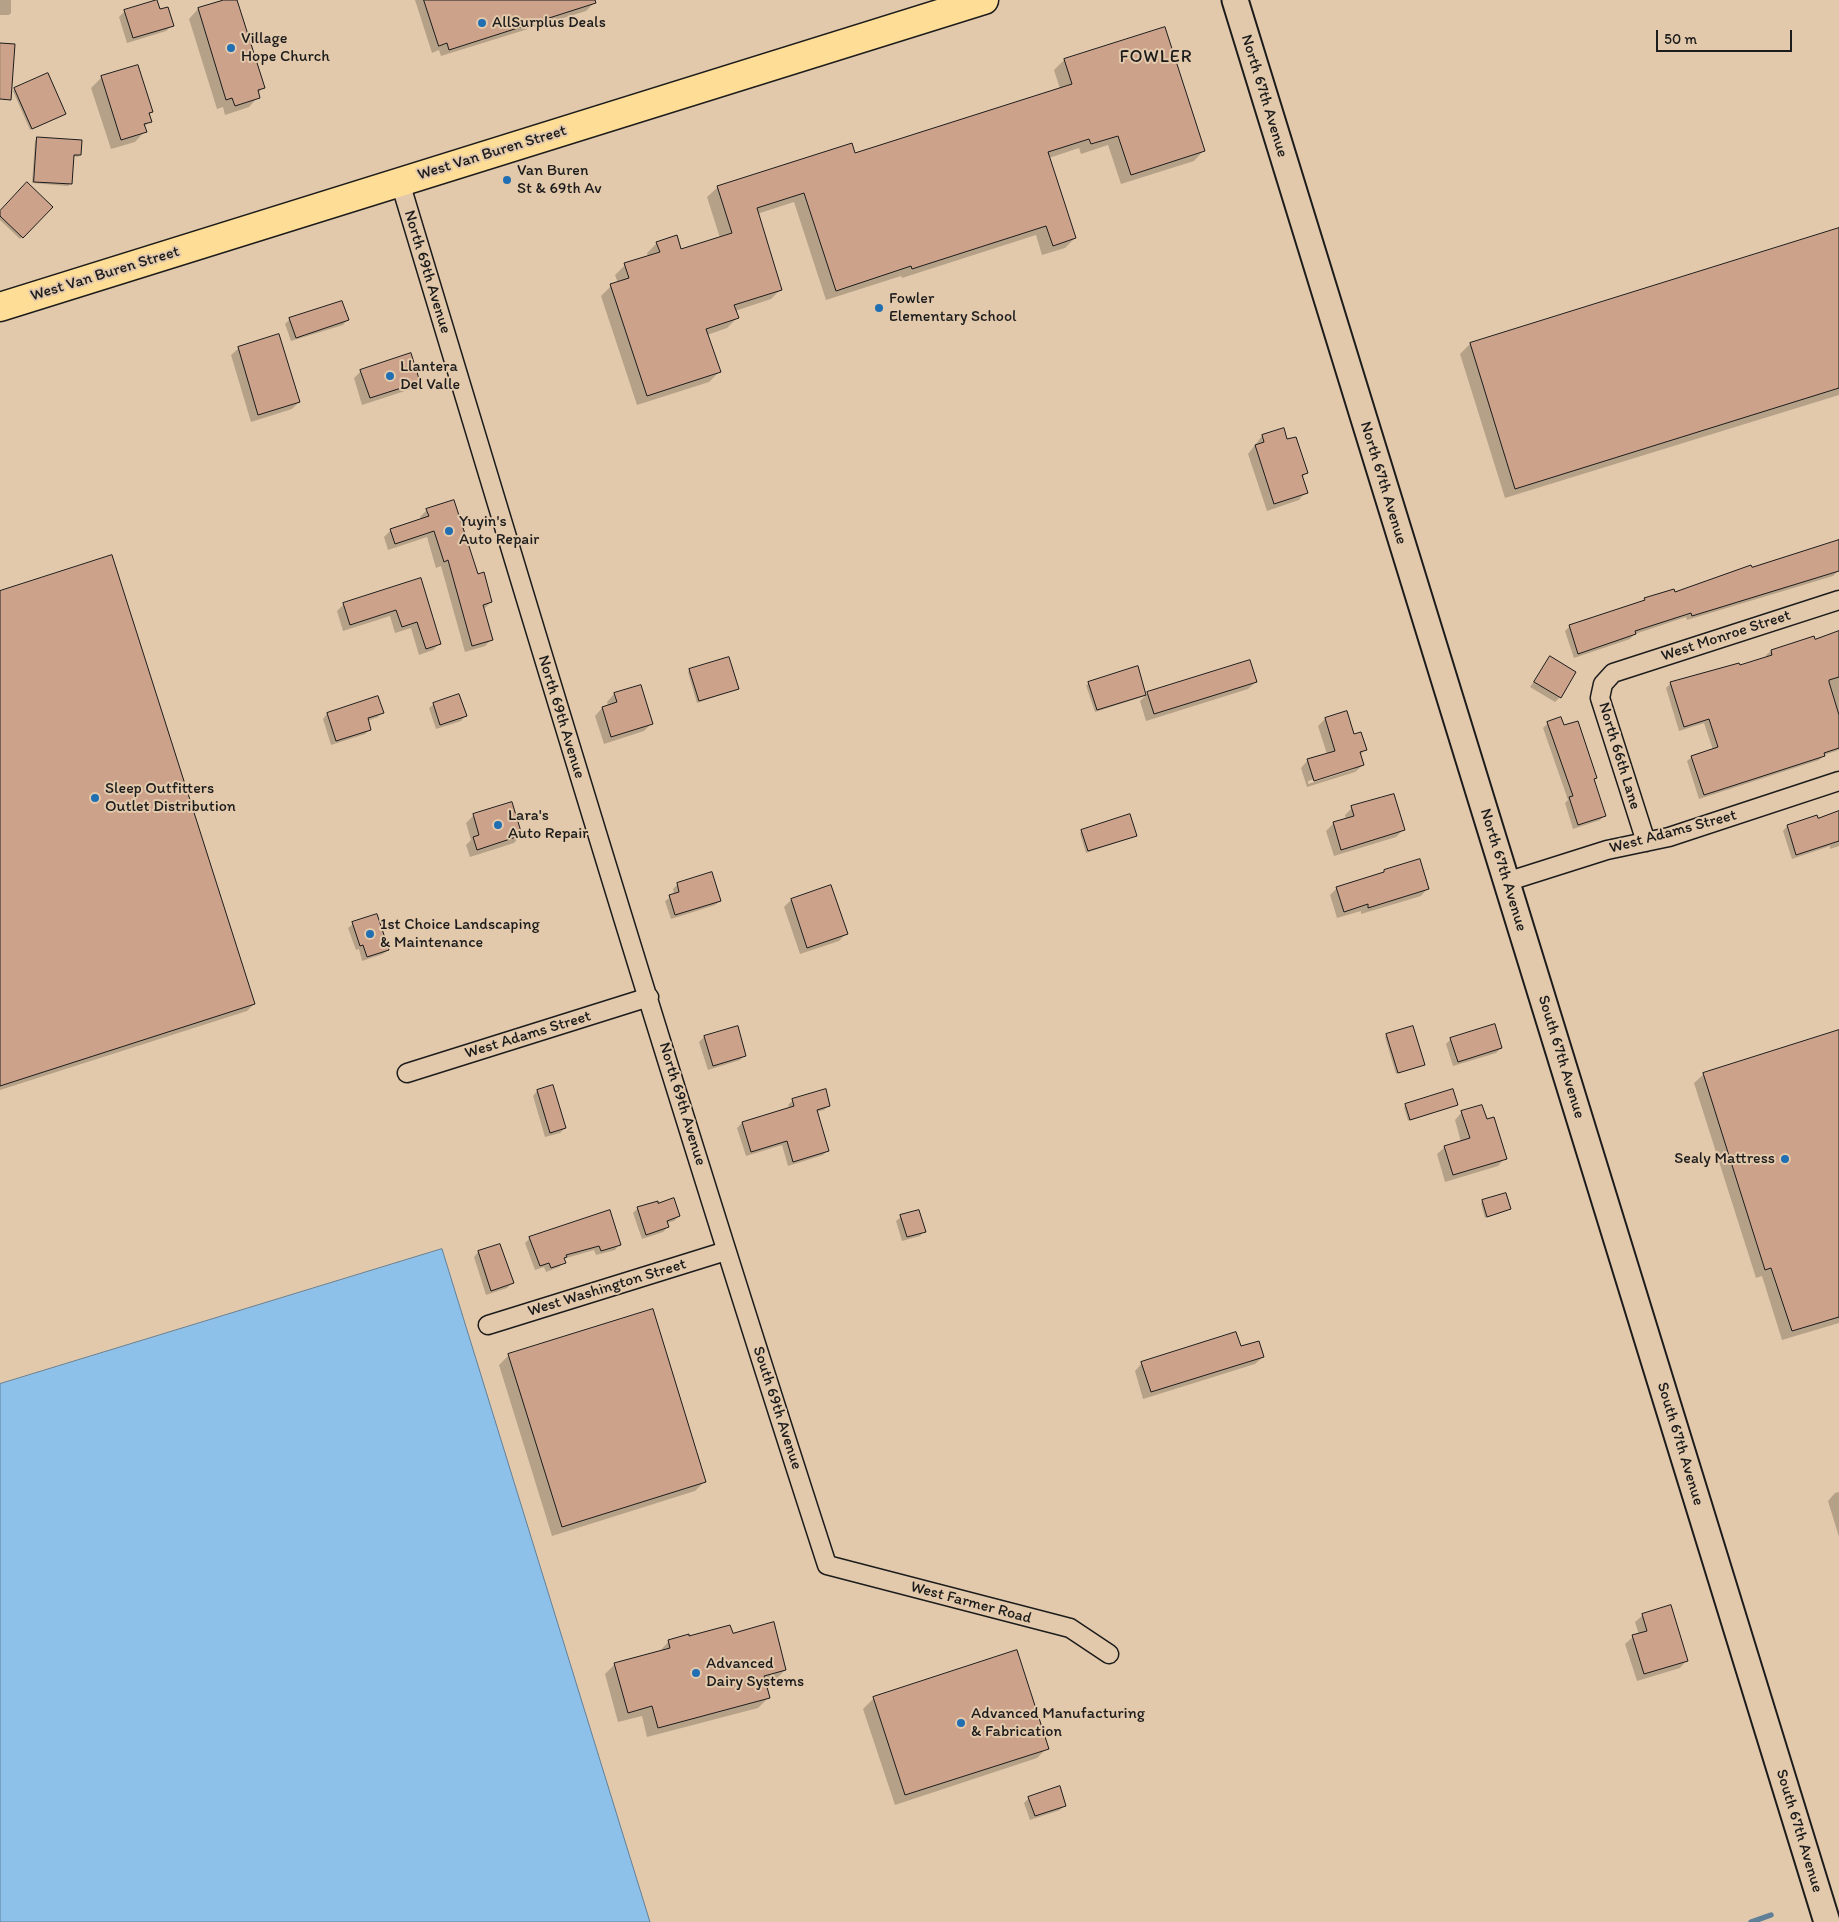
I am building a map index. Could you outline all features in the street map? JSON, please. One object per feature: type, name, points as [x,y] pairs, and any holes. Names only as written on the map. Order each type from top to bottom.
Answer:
[{"type":"main road","name":"West Van Buren Street","points":[[0,307],[984,0]]},
{"type":"main road","name":"North 67th Avenue","points":[[1235,0],[1532,966]]},
{"type":"main road","name":"South 67th Avenue","points":[[1532,966],[1827,1922]]},
{"type":"street","name":"North 69th Avenue","points":[[400,182],[578,771],[726,1251]]},
{"type":"street","name":"West Monroe Street","points":[[1613,673],[1839,600]]},
{"type":"street","name":"North 66th Lane","points":[[1613,673],[1603,684],[1600,698],[1646,842]]},
{"type":"street","name":"West Adams Street","points":[[1506,882],[1607,850],[1669,837],[1839,781]]},
{"type":"street","name":"West Adams Street","points":[[407,1073],[649,997]]},
{"type":"street","name":"West Washington Street","points":[[488,1325],[726,1251]]},
{"type":"street","name":"South 69th Avenue","points":[[726,1251],[828,1565]]},
{"type":"street","name":"West Farmer Road","points":[[828,1565],[1070,1628],[1108,1654]]},
{"type":"water","points":[[442,1249],[650,1922],[0,1922],[0,1384]]},
{"type":"building","points":[[157,0],[160,9],[168,7],[174,26],[133,38],[124,10]]},
{"type":"building","name":"Village Hope Church","points":[[224,0],[237,0],[265,88],[258,90],[260,98],[235,106],[232,98],[226,100],[198,8]]},
{"type":"building","name":"AllSurplus Deals","points":[[424,0],[595,0],[596,3],[449,50],[447,43],[439,46]]},
{"type":"building","points":[[1165,27],[1205,151],[1131,175],[1118,136],[1091,144],[1089,139],[1048,152],[1076,238],[1053,246],[1046,226],[912,269],[911,266],[836,291],[804,193],[757,208],[782,290],[734,305],[739,318],[706,329],[721,372],[647,396],[610,284],[629,278],[624,263],[660,252],[656,242],[677,235],[681,249],[732,233],[717,186],[852,143],[855,153],[1072,84],[1064,59]]},
{"type":"building","points":[[0,43],[15,44],[11,100],[0,99]]},
{"type":"building","points":[[138,65],[153,112],[149,113],[152,122],[144,124],[147,132],[121,140],[101,76]]},
{"type":"building","points":[[48,73],[66,114],[32,129],[14,88]]},
{"type":"building","points":[[37,137],[82,140],[81,155],[74,155],[72,184],[34,182]]},
{"type":"building","points":[[27,182],[53,207],[23,238],[0,216],[0,211]]},
{"type":"building","points":[[1839,228],[1839,388],[1515,489],[1470,343]]},
{"type":"building","points":[[342,301],[349,320],[296,338],[289,318]]},
{"type":"building","points":[[279,334],[300,402],[258,415],[238,347]]},
{"type":"building","name":"Llantera Del Valle","points":[[411,353],[420,382],[370,398],[360,370]]},
{"type":"building","points":[[1284,428],[1287,439],[1296,437],[1308,473],[1302,475],[1308,493],[1274,504],[1255,445],[1264,442],[1262,435]]},
{"type":"building","points":[[454,500],[478,574],[484,572],[492,602],[483,605],[493,640],[472,646],[448,560],[444,562],[434,531],[395,544],[390,529],[429,516],[426,509]]},
{"type":"building","points":[[1839,540],[1839,571],[1692,616],[1691,613],[1635,631],[1636,634],[1578,654],[1569,625],[1645,600],[1644,598],[1674,589],[1675,592],[1751,565],[1752,567]]},
{"type":"building","name":"Sleep Outfitters Outlet Distribution","points":[[112,555],[255,1004],[0,1086],[0,591]]},
{"type":"building","points":[[421,578],[441,644],[426,649],[417,622],[402,627],[396,610],[350,625],[343,603]]},
{"type":"building","points":[[1839,631],[1839,677],[1829,680],[1829,682],[1839,715],[1839,748],[1824,753],[1825,756],[1704,795],[1691,756],[1718,747],[1709,719],[1684,727],[1670,682],[1739,663],[1740,665],[1772,655],[1771,650],[1814,636],[1815,639]]},
{"type":"building","points":[[1550,656],[1576,672],[1561,698],[1534,682]]},
{"type":"building","points":[[729,657],[739,689],[699,701],[689,669]]},
{"type":"building","points":[[1250,660],[1257,682],[1154,714],[1147,692]]},
{"type":"building","points":[[1138,666],[1146,695],[1097,710],[1088,682]]},
{"type":"building","points":[[641,685],[653,724],[611,737],[602,707],[617,702],[614,693]]},
{"type":"building","points":[[459,694],[467,716],[440,725],[433,703]]},
{"type":"building","points":[[378,696],[384,713],[368,718],[371,730],[336,741],[327,713]]},
{"type":"building","points":[[1347,711],[1354,734],[1361,732],[1367,750],[1360,752],[1364,765],[1314,781],[1307,759],[1335,751],[1325,718]]},
{"type":"building","points":[[1561,717],[1564,725],[1578,721],[1597,778],[1594,779],[1606,816],[1578,825],[1569,797],[1573,796],[1547,722]]},
{"type":"building","points":[[1394,794],[1405,830],[1341,850],[1333,822],[1354,816],[1351,806]]},
{"type":"building","name":"Lara's Auto Repair","points":[[512,802],[522,835],[477,850],[473,837],[479,835],[473,814]]},
{"type":"building","points":[[1839,811],[1839,841],[1796,855],[1787,825],[1817,815],[1818,818]]},
{"type":"building","points":[[1130,814],[1137,836],[1088,851],[1081,830]]},
{"type":"building","points":[[1420,859],[1429,889],[1368,908],[1368,904],[1344,912],[1336,887]]},
{"type":"building","points":[[712,872],[721,901],[675,915],[669,895],[679,892],[677,883]]},
{"type":"building","points":[[831,885],[848,934],[807,948],[791,899]]},
{"type":"building","name":"1st Choice Landscaping & Maintenance","points":[[377,914],[389,950],[367,957],[363,945],[360,946],[352,922]]},
{"type":"building","points":[[1495,1024],[1502,1048],[1458,1062],[1450,1038]]},
{"type":"building","points":[[738,1026],[746,1056],[713,1066],[704,1036]]},
{"type":"building","points":[[1413,1026],[1425,1065],[1398,1073],[1386,1034]]},
{"type":"building","name":"Sealy Mattress","points":[[1839,1030],[1839,1317],[1792,1331],[1771,1268],[1765,1270],[1703,1073]]},
{"type":"building","points":[[553,1085],[566,1128],[550,1133],[537,1090]]},
{"type":"building","points":[[826,1089],[830,1106],[817,1110],[829,1151],[793,1162],[787,1141],[751,1152],[742,1122],[794,1106],[792,1099]]},
{"type":"building","points":[[1453,1089],[1458,1105],[1410,1120],[1405,1104]]},
{"type":"building","points":[[1482,1105],[1487,1119],[1494,1117],[1507,1159],[1453,1175],[1444,1146],[1470,1138],[1461,1111]]},
{"type":"building","points":[[1506,1193],[1511,1209],[1487,1217],[1482,1200]]},
{"type":"building","points":[[674,1198],[680,1216],[667,1221],[669,1227],[646,1235],[637,1207]]},
{"type":"building","points":[[610,1210],[621,1245],[601,1251],[599,1246],[566,1255],[567,1257],[564,1258],[566,1263],[551,1268],[549,1263],[540,1266],[529,1237]]},
{"type":"building","points":[[919,1210],[926,1232],[907,1237],[900,1215]]},
{"type":"building","points":[[500,1244],[514,1283],[491,1291],[478,1251]]},
{"type":"building","points":[[653,1309],[706,1482],[562,1527],[508,1354]]},
{"type":"building","points":[[1236,1332],[1241,1346],[1259,1341],[1264,1357],[1151,1392],[1141,1362]]},
{"type":"building","points":[[1671,1605],[1688,1661],[1644,1674],[1632,1635],[1647,1631],[1642,1614]]},
{"type":"building","name":"Advanced Dairy Systems","points":[[774,1622],[786,1670],[764,1676],[770,1698],[658,1728],[652,1706],[628,1713],[614,1663],[670,1648],[668,1640],[689,1634],[689,1636],[730,1625],[733,1633]]},
{"type":"building","name":"Advanced Manufacturing & Fabrication","points":[[1017,1650],[1049,1749],[905,1795],[873,1697]]},
{"type":"building","points":[[1060,1786],[1066,1806],[1035,1816],[1028,1797]]},
{"type":"waterway","points":[[1751,1922],[1771,1915]]},
{"type":"place","name":"AllSurplus Deals","points":[[482,23]]},
{"type":"place","name":"Village Hope Church","points":[[231,48]]},
{"type":"place","name":"Van Buren St & 69th Av","points":[[507,180]]},
{"type":"place","name":"Fowler Elementary School","points":[[879,308]]},
{"type":"place","name":"Llantera Del Valle","points":[[390,376]]},
{"type":"place","name":"Yuyin's Auto Repair","points":[[449,531]]},
{"type":"place","name":"Sleep Outfitters Outlet Distribution","points":[[95,798]]},
{"type":"place","name":"Lara's Auto Repair","points":[[498,825]]},
{"type":"place","name":"1st Choice Landscaping & Maintenance","points":[[370,934]]},
{"type":"place","name":"Sealy Mattress","points":[[1785,1159]]},
{"type":"place","name":"Advanced Dairy Systems","points":[[696,1673]]},
{"type":"place","name":"Advanced Manufacturing & Fabrication","points":[[961,1723]]},
{"type":"district","name":"FOWLER","points":[[1156,57]]}]
